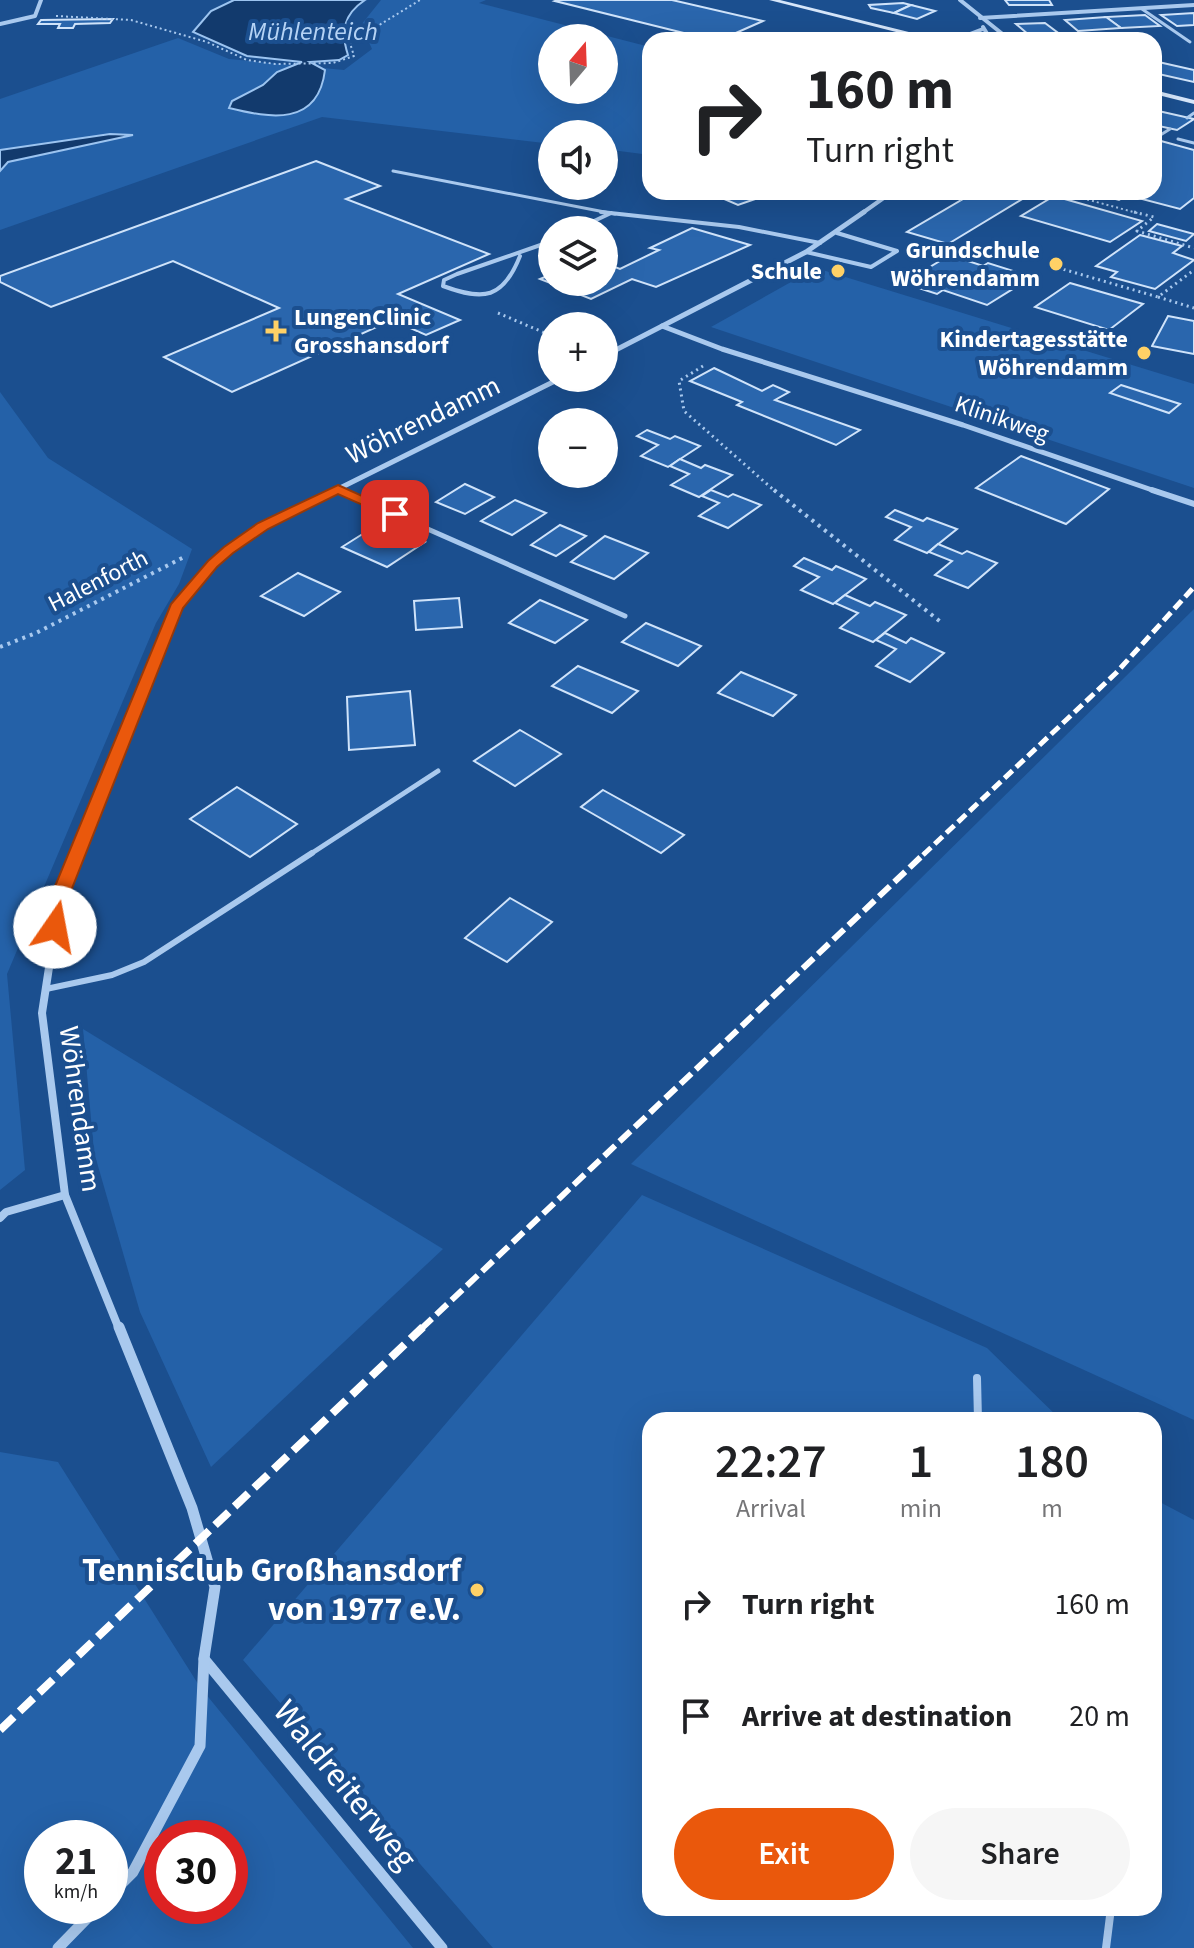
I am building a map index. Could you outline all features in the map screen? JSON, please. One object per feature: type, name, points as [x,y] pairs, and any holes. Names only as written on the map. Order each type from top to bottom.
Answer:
[{"type":"main road","points":[[772,0],[908,32]]},
{"type":"main road","points":[[1162,94],[1194,102]]},
{"type":"street","points":[[0,24],[35,16],[41,0]]},
{"type":"street","points":[[960,0],[998,32]]},
{"type":"street","points":[[1173,0],[1180,6]]},
{"type":"street","points":[[980,18],[1194,5]]},
{"type":"street","points":[[984,22],[985,32]]},
{"type":"street","points":[[975,32],[983,29]]},
{"type":"street","points":[[618,349],[806,252],[881,200]]},
{"type":"street","name":"Klinikweg","points":[[662,326],[1194,504]]},
{"type":"street","name":"Wöhrendamm","points":[[128,1877],[200,1746],[204,1658],[215,1587],[192,1508],[65,1195],[42,1013],[60,896],[176,607],[212,564],[263,526],[538,389]]},
{"type":"street","points":[[0,1218],[6,1212],[65,1195]]},
{"type":"street","name":"Waldreiterweg","points":[[204,1658],[442,1948]]},
{"type":"street","points":[[58,1948],[81,1924]]},
{"type":"lane","points":[[1142,9],[1190,42]]},
{"type":"lane","points":[[1187,118],[1194,113]]},
{"type":"lane","points":[[1162,134],[1170,129]]},
{"type":"lane","points":[[1178,139],[1194,143]]},
{"type":"lane","points":[[393,171],[611,213],[729,224],[789,234],[820,243]]},
{"type":"lane","points":[[605,216],[611,213]]},
{"type":"lane","points":[[806,252],[871,267],[897,251],[837,233]]},
{"type":"lane","points":[[520,256],[513,277],[498,292],[470,297],[443,286],[444,280],[465,270],[520,256],[538,248]]},
{"type":"lane","points":[[338,489],[625,616]]},
{"type":"lane","points":[[46,989],[112,975],[144,962],[438,771]]},
{"type":"lane","points":[[977,1378],[978,1412]]},
{"type":"lane","points":[[1106,1948],[1110,1916]]},
{"type":"path","points":[[35,16],[131,20],[207,42],[247,60],[312,63],[349,59],[354,53],[350,43],[420,0]]},
{"type":"path","points":[[1090,200],[1154,217],[1137,231],[1194,248]]},
{"type":"path","points":[[1052,266],[1194,308]]},
{"type":"path","points":[[1158,297],[1194,270]]},
{"type":"path","points":[[728,350],[679,381],[684,411],[798,511],[942,623]]},
{"type":"path","name":"Halenforth","points":[[0,647],[36,633],[198,550]]},
{"type":"shaded area","points":[[381,0],[486,0],[479,3],[561,24],[538,24],[538,104],[618,104],[618,39],[642,45],[642,154],[618,151],[618,120],[538,120],[538,142],[322,117],[0,230],[0,99],[178,38],[229,59],[344,70],[372,49],[361,25]]},
{"type":"shaded area","points":[[816,268],[1194,384],[1194,488],[711,327]]},
{"type":"shaded area","points":[[0,392],[48,458],[192,549],[179,584],[156,623],[7,974],[25,1170],[0,1190]]},
{"type":"shaded area","points":[[1194,609],[1194,1420],[631,1164]]},
{"type":"shaded area","points":[[83,1029],[443,1249],[211,1467],[140,1312],[94,1152]]},
{"type":"shaded area","name":"Tennisclub Großhansdorf von 1977 e.V.","points":[[642,1195],[987,1348],[1053,1412],[642,1412],[642,1916],[1162,1916],[1162,1503],[1194,1520],[1194,1948],[493,1948],[243,1660]]},
{"type":"shaded area","points":[[0,1452],[58,1462],[200,1687],[413,1948],[0,1948]]},
{"type":"water","name":"Mühlenteich","points":[[234,0],[365,0],[348,17],[344,38],[348,55],[339,60],[310,62],[325,70],[321,88],[313,101],[302,110],[276,115],[229,108],[232,101],[263,85],[277,72],[302,62],[247,56],[193,32],[211,11]]},
{"type":"water","points":[[110,134],[133,135],[8,162],[0,171],[0,150]]},
{"type":"building","points":[[672,0],[763,21],[738,32],[680,32],[555,1]]},
{"type":"building","points":[[1005,0],[1049,0],[1052,5],[1009,5]]},
{"type":"building","points":[[869,5],[911,5],[894,13]]},
{"type":"building","points":[[911,5],[935,11],[917,19],[894,13]]},
{"type":"building","points":[[1194,13],[1194,25],[1177,26],[1161,15]]},
{"type":"building","points":[[1145,15],[1160,26],[1121,28],[1106,17]]},
{"type":"building","points":[[1106,17],[1121,28],[1078,31],[1065,20]]},
{"type":"building","points":[[113,19],[110,23],[75,24],[73,28],[58,28],[60,24],[38,24],[41,20]]},
{"type":"building","points":[[1045,23],[1057,32],[1026,32],[1016,24]]},
{"type":"building","points":[[1162,63],[1194,70],[1194,82],[1162,75]]},
{"type":"building","points":[[1162,112],[1194,119],[1177,130],[1162,127]]},
{"type":"building","points":[[1162,141],[1194,150],[1194,198],[1180,209],[1146,200],[1162,200]]},
{"type":"building","points":[[316,161],[380,186],[346,199],[489,254],[398,294],[460,320],[426,335],[392,320],[232,392],[164,357],[279,308],[173,261],[51,307],[0,282],[0,276]]},
{"type":"building","points":[[726,200],[752,200],[738,205]]},
{"type":"building","points":[[961,200],[1021,200],[948,244],[907,232]]},
{"type":"building","points":[[1047,200],[1068,200],[1142,221],[1110,242],[1021,216]]},
{"type":"building","points":[[1157,224],[1194,234],[1186,241],[1149,231]]},
{"type":"building","points":[[692,228],[750,245],[656,287],[632,279],[618,286],[618,268],[659,250],[650,248]]},
{"type":"building","points":[[1140,235],[1182,246],[1173,253],[1194,260],[1155,289],[1111,277],[1117,272],[1096,266]]},
{"type":"building","points":[[950,255],[1032,277],[987,305],[943,290],[937,294],[903,283]]},
{"type":"building","points":[[1070,283],[1143,304],[1109,330],[1035,307]]},
{"type":"building","points":[[1168,316],[1194,321],[1194,354],[1152,346]]},
{"type":"building","points":[[714,368],[762,391],[773,385],[789,392],[775,400],[860,430],[836,445],[737,405],[742,402],[690,381]]},
{"type":"building","points":[[1121,385],[1180,404],[1169,413],[1110,393]]},
{"type":"building","points":[[647,430],[700,446],[668,467],[641,456],[658,445],[637,436]]},
{"type":"building","points":[[1021,456],[1109,489],[1066,524],[976,488]]},
{"type":"building","points":[[680,459],[701,468],[705,465],[732,475],[699,497],[671,485],[689,474],[670,466]]},
{"type":"building","points":[[465,484],[494,497],[465,514],[436,502]]},
{"type":"building","points":[[711,490],[728,497],[733,494],[761,505],[728,528],[699,516],[719,503],[702,496]]},
{"type":"building","points":[[515,500],[546,513],[512,535],[481,521]]},
{"type":"building","points":[[895,510],[957,529],[927,553],[895,540],[911,527],[886,517]]},
{"type":"building","points":[[380,523],[425,542],[387,567],[342,547]]},
{"type":"building","points":[[560,525],[586,536],[556,556],[531,545]]},
{"type":"building","points":[[605,536],[648,553],[614,579],[571,562]]},
{"type":"building","points":[[938,544],[997,563],[968,588],[935,575],[952,561],[929,552]]},
{"type":"building","points":[[804,558],[832,570],[836,566],[866,579],[833,604],[801,590],[819,577],[794,566]]},
{"type":"building","points":[[298,573],[340,592],[304,616],[261,596]]},
{"type":"building","points":[[845,595],[870,606],[875,602],[906,615],[873,642],[840,628],[858,613],[835,603]]},
{"type":"building","points":[[459,598],[462,627],[416,630],[414,601]]},
{"type":"building","points":[[540,600],[587,620],[555,643],[509,623]]},
{"type":"building","points":[[646,623],[701,646],[678,666],[622,642]]},
{"type":"building","points":[[885,633],[906,643],[911,638],[944,653],[910,682],[876,666],[896,649],[876,640]]},
{"type":"building","points":[[578,666],[638,691],[612,713],[552,686]]},
{"type":"building","points":[[741,672],[796,695],[773,716],[718,693]]},
{"type":"building","points":[[410,691],[415,745],[349,750],[347,697]]},
{"type":"building","points":[[520,730],[561,754],[515,786],[474,761]]},
{"type":"building","points":[[237,787],[297,824],[250,857],[190,819]]},
{"type":"building","points":[[603,790],[684,835],[661,853],[581,807]]},
{"type":"building","points":[[510,898],[552,922],[507,962],[465,938]]},
{"type":"railway","points":[[923,855],[1116,673],[1194,587]]},
{"type":"railway","points":[[421,1329],[925,853]]},
{"type":"railway","points":[[0,1730],[423,1327]]},
{"type":"place","name":"Grundschule Wöhrendamm","points":[[1056,264]]},
{"type":"place","name":"Schule","points":[[838,271]]},
{"type":"place","name":"LungenClinic Grosshansdorf","points":[[276,331]]},
{"type":"place","name":"Kindertagesstätte Wöhrendamm","points":[[1144,353]]},
{"type":"place","name":"Tennisclub Großhansdorf von 1977 e.V.","points":[[477,1590]]},
{"type":"route","points":[[55,927],[60,896],[176,607],[228,550],[263,526],[338,489],[395,514]]}]
